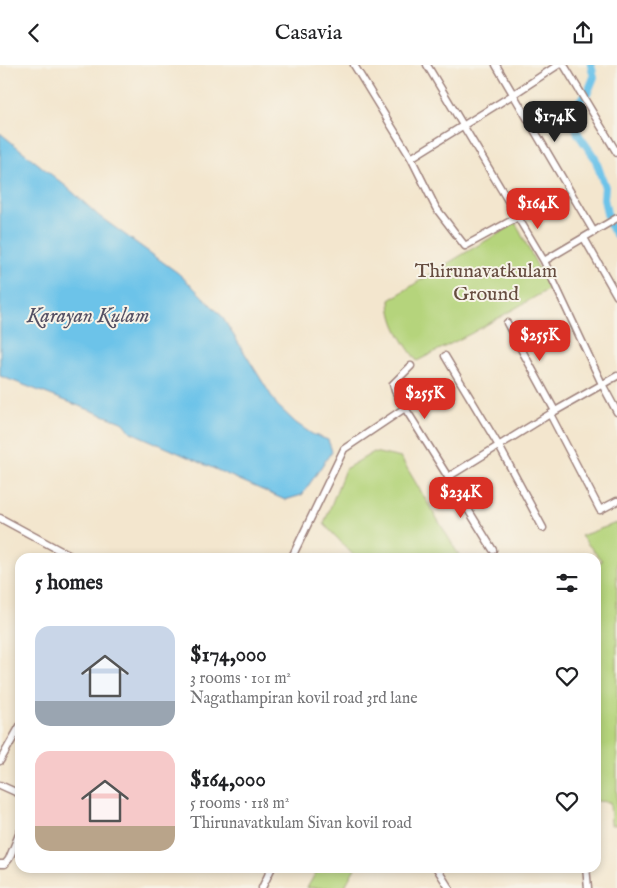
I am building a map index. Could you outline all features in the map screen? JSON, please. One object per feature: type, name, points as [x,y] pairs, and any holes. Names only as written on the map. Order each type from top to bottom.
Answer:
[{"type":"street","points":[[354,65],[411,158],[436,208],[465,247],[518,217]]},
{"type":"street","points":[[427,65],[544,261],[617,412]]},
{"type":"street","points":[[496,65],[594,232]]},
{"type":"street","points":[[411,158],[558,65]]},
{"type":"street","points":[[564,65],[617,153]]},
{"type":"street","points":[[544,261],[617,218]]},
{"type":"street","points":[[584,238],[617,296]]},
{"type":"street","points":[[507,323],[600,510],[617,501]]},
{"type":"street","points":[[445,356],[543,528]]},
{"type":"street","points":[[411,366],[392,383],[395,391],[493,550]]},
{"type":"street","points":[[448,477],[552,413],[617,376]]},
{"type":"street","points":[[294,553],[344,449],[405,408]]},
{"type":"street","points":[[0,518],[65,553]]},
{"type":"street","points":[[0,761],[15,735]]},
{"type":"street","points":[[0,785],[15,792]]},
{"type":"street","points":[[0,864],[5,864],[9,859],[15,844]]},
{"type":"street","points":[[262,888],[269,873]]},
{"type":"street","points":[[440,873],[449,888]]},
{"type":"street","points":[[587,873],[588,888]]},
{"type":"green space","name":"Thirunavatkulam Ground","points":[[515,222],[549,289],[472,333],[417,361],[395,325],[390,300],[449,262],[510,227]]},
{"type":"green space","points":[[374,452],[401,458],[458,553],[351,553],[324,524],[345,469]]},
{"type":"green space","points":[[617,523],[617,825],[611,825],[610,802],[601,801],[602,561],[601,553],[595,553],[581,536]]},
{"type":"green space","points":[[316,873],[352,873],[344,888],[307,888]]},
{"type":"water","name":"Karayan Kulam","points":[[0,133],[68,188],[99,216],[178,273],[221,315],[277,405],[296,423],[312,434],[328,440],[332,451],[302,495],[285,500],[131,432],[124,423],[0,376]]},
{"type":"waterway","points":[[591,65],[594,77],[588,92],[570,111],[578,134],[595,158],[605,187],[604,199],[609,223],[617,236]]}]
